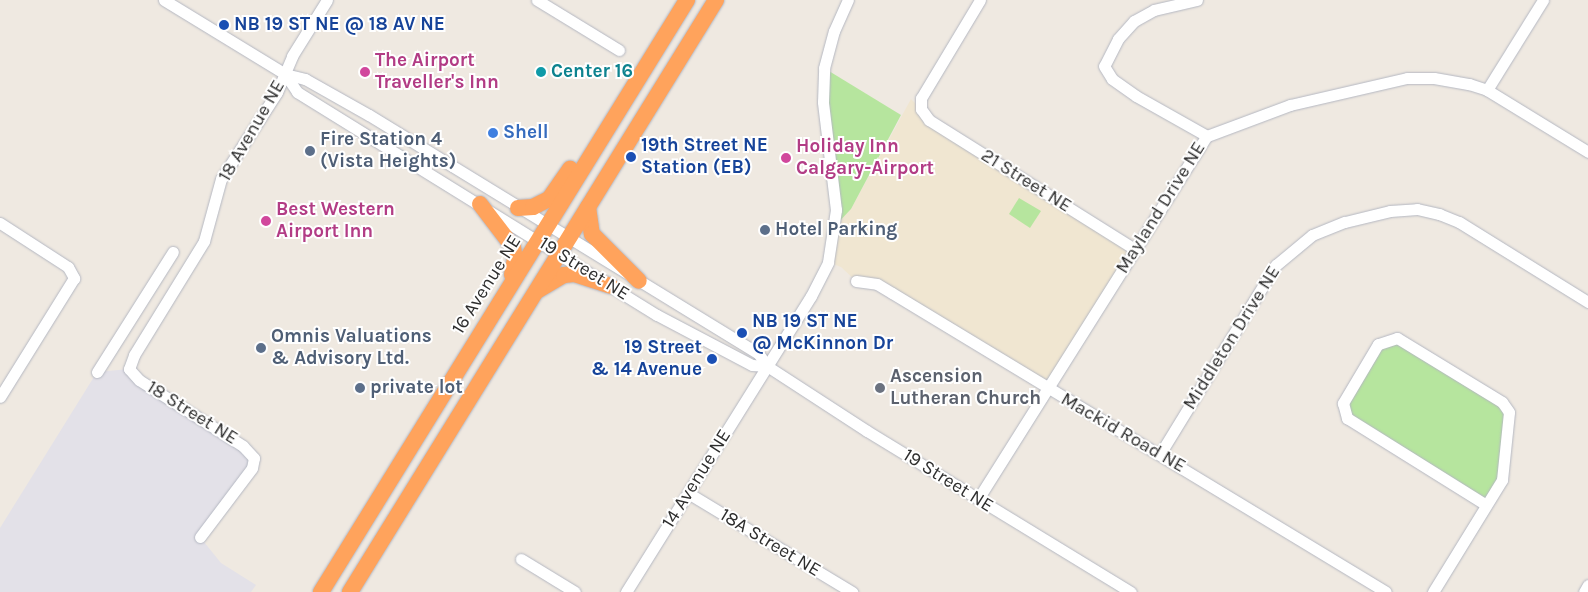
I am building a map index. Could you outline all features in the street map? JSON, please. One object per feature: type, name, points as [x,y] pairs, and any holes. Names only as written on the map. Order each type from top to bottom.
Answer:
[{"type":"highway","name":"16 Avenue NE","points":[[321,592],[687,0]]},
{"type":"highway","points":[[350,592],[716,0]]},
{"type":"highway","points":[[518,208],[533,207],[549,199],[623,86],[641,76]]},
{"type":"highway","points":[[480,204],[513,247],[515,259],[509,286]]},
{"type":"highway","points":[[588,207],[592,234],[639,281]]},
{"type":"highway","points":[[533,294],[564,275],[574,274],[610,286]]},
{"type":"street","name":"19 Street NE","points":[[164,0],[285,74],[304,79],[369,115],[568,239],[758,353],[767,366],[978,499],[1131,592]]},
{"type":"street","name":"18 Avenue NE","points":[[129,369],[134,355],[204,242],[221,178],[277,92],[292,56],[327,0]]},
{"type":"street","points":[[538,0],[618,50]]},
{"type":"street","name":"14 Avenue NE","points":[[626,592],[819,282],[833,244],[836,210],[822,84],[828,48],[848,0]]},
{"type":"street","name":"21 Street NE","points":[[980,0],[921,98],[920,109],[929,120],[1135,249]]},
{"type":"street","points":[[1197,0],[1154,10],[1134,21],[1118,38],[1104,66],[1112,79],[1136,96],[1207,136]]},
{"type":"street","points":[[1487,90],[1543,0]]},
{"type":"street","name":"19 Street NE","points":[[285,74],[297,92],[610,286],[752,365],[767,366]]},
{"type":"street","name":"Mayland Drive NE","points":[[978,499],[1207,136],[1290,105],[1406,78],[1434,78],[1469,84],[1487,90],[1588,152]]},
{"type":"street","name":"Middleton Drive NE","points":[[1160,454],[1276,265],[1312,235],[1345,222],[1390,211],[1417,209],[1439,214],[1459,222],[1588,302]]},
{"type":"street","points":[[0,223],[68,267],[74,278],[0,397]]},
{"type":"street","points":[[98,372],[173,252]]},
{"type":"street","name":"Mackid Road NE","points":[[856,280],[877,284],[1386,592]]},
{"type":"street","points":[[1433,592],[1502,480],[1509,412],[1502,402],[1397,338],[1378,344],[1343,403],[1347,418],[1486,504]]},
{"type":"street","name":"18 Street NE","points":[[129,369],[139,380],[243,446],[254,458],[252,468],[200,537]]},
{"type":"street","name":"18A Street NE","points":[[688,493],[852,592]]},
{"type":"street","points":[[521,559],[575,592]]},
{"type":"street","points":[[1584,592],[1588,585]]},
{"type":"shaded area","points":[[911,99],[921,109],[1135,249],[1048,389],[892,293],[856,281],[841,267],[828,262],[836,225],[851,209]]},
{"type":"shaded area","points":[[129,369],[254,458],[200,537],[221,563],[256,585],[251,592],[0,592],[0,528],[97,372]]},
{"type":"green space","points":[[824,68],[901,115],[851,209],[836,225]]},
{"type":"green space","points":[[1019,198],[1041,211],[1030,228],[1009,214]]},
{"type":"green space","points":[[1397,338],[1509,412],[1502,480],[1486,505],[1347,418],[1343,403],[1378,344]]},
{"type":"place","name":"NB 19 ST NE @ 18 AV NE","points":[[224,25]]},
{"type":"place","name":"The Airport Traveller's Inn","points":[[365,72]]},
{"type":"place","name":"Center 16","points":[[541,72]]},
{"type":"place","name":"Shell","points":[[493,133]]},
{"type":"place","name":"Fire Station 4 (Vista Heights)","points":[[310,151]]},
{"type":"place","name":"19th Street NE Station (EB)","points":[[631,157]]},
{"type":"place","name":"Holiday Inn Calgary-Airport","points":[[786,158]]},
{"type":"place","name":"Best Western Airport Inn","points":[[266,221]]},
{"type":"place","name":"Hotel Parking","points":[[765,230]]},
{"type":"place","name":"NB 19 ST NE @ McKinnon Dr","points":[[742,333]]},
{"type":"place","name":"Omnis Valuations & Advisory Ltd.","points":[[261,348]]},
{"type":"place","name":"19 Street & 14 Avenue","points":[[712,359]]},
{"type":"place","name":"private lot","points":[[360,388]]},
{"type":"place","name":"Ascension Lutheran Church","points":[[880,388]]}]
